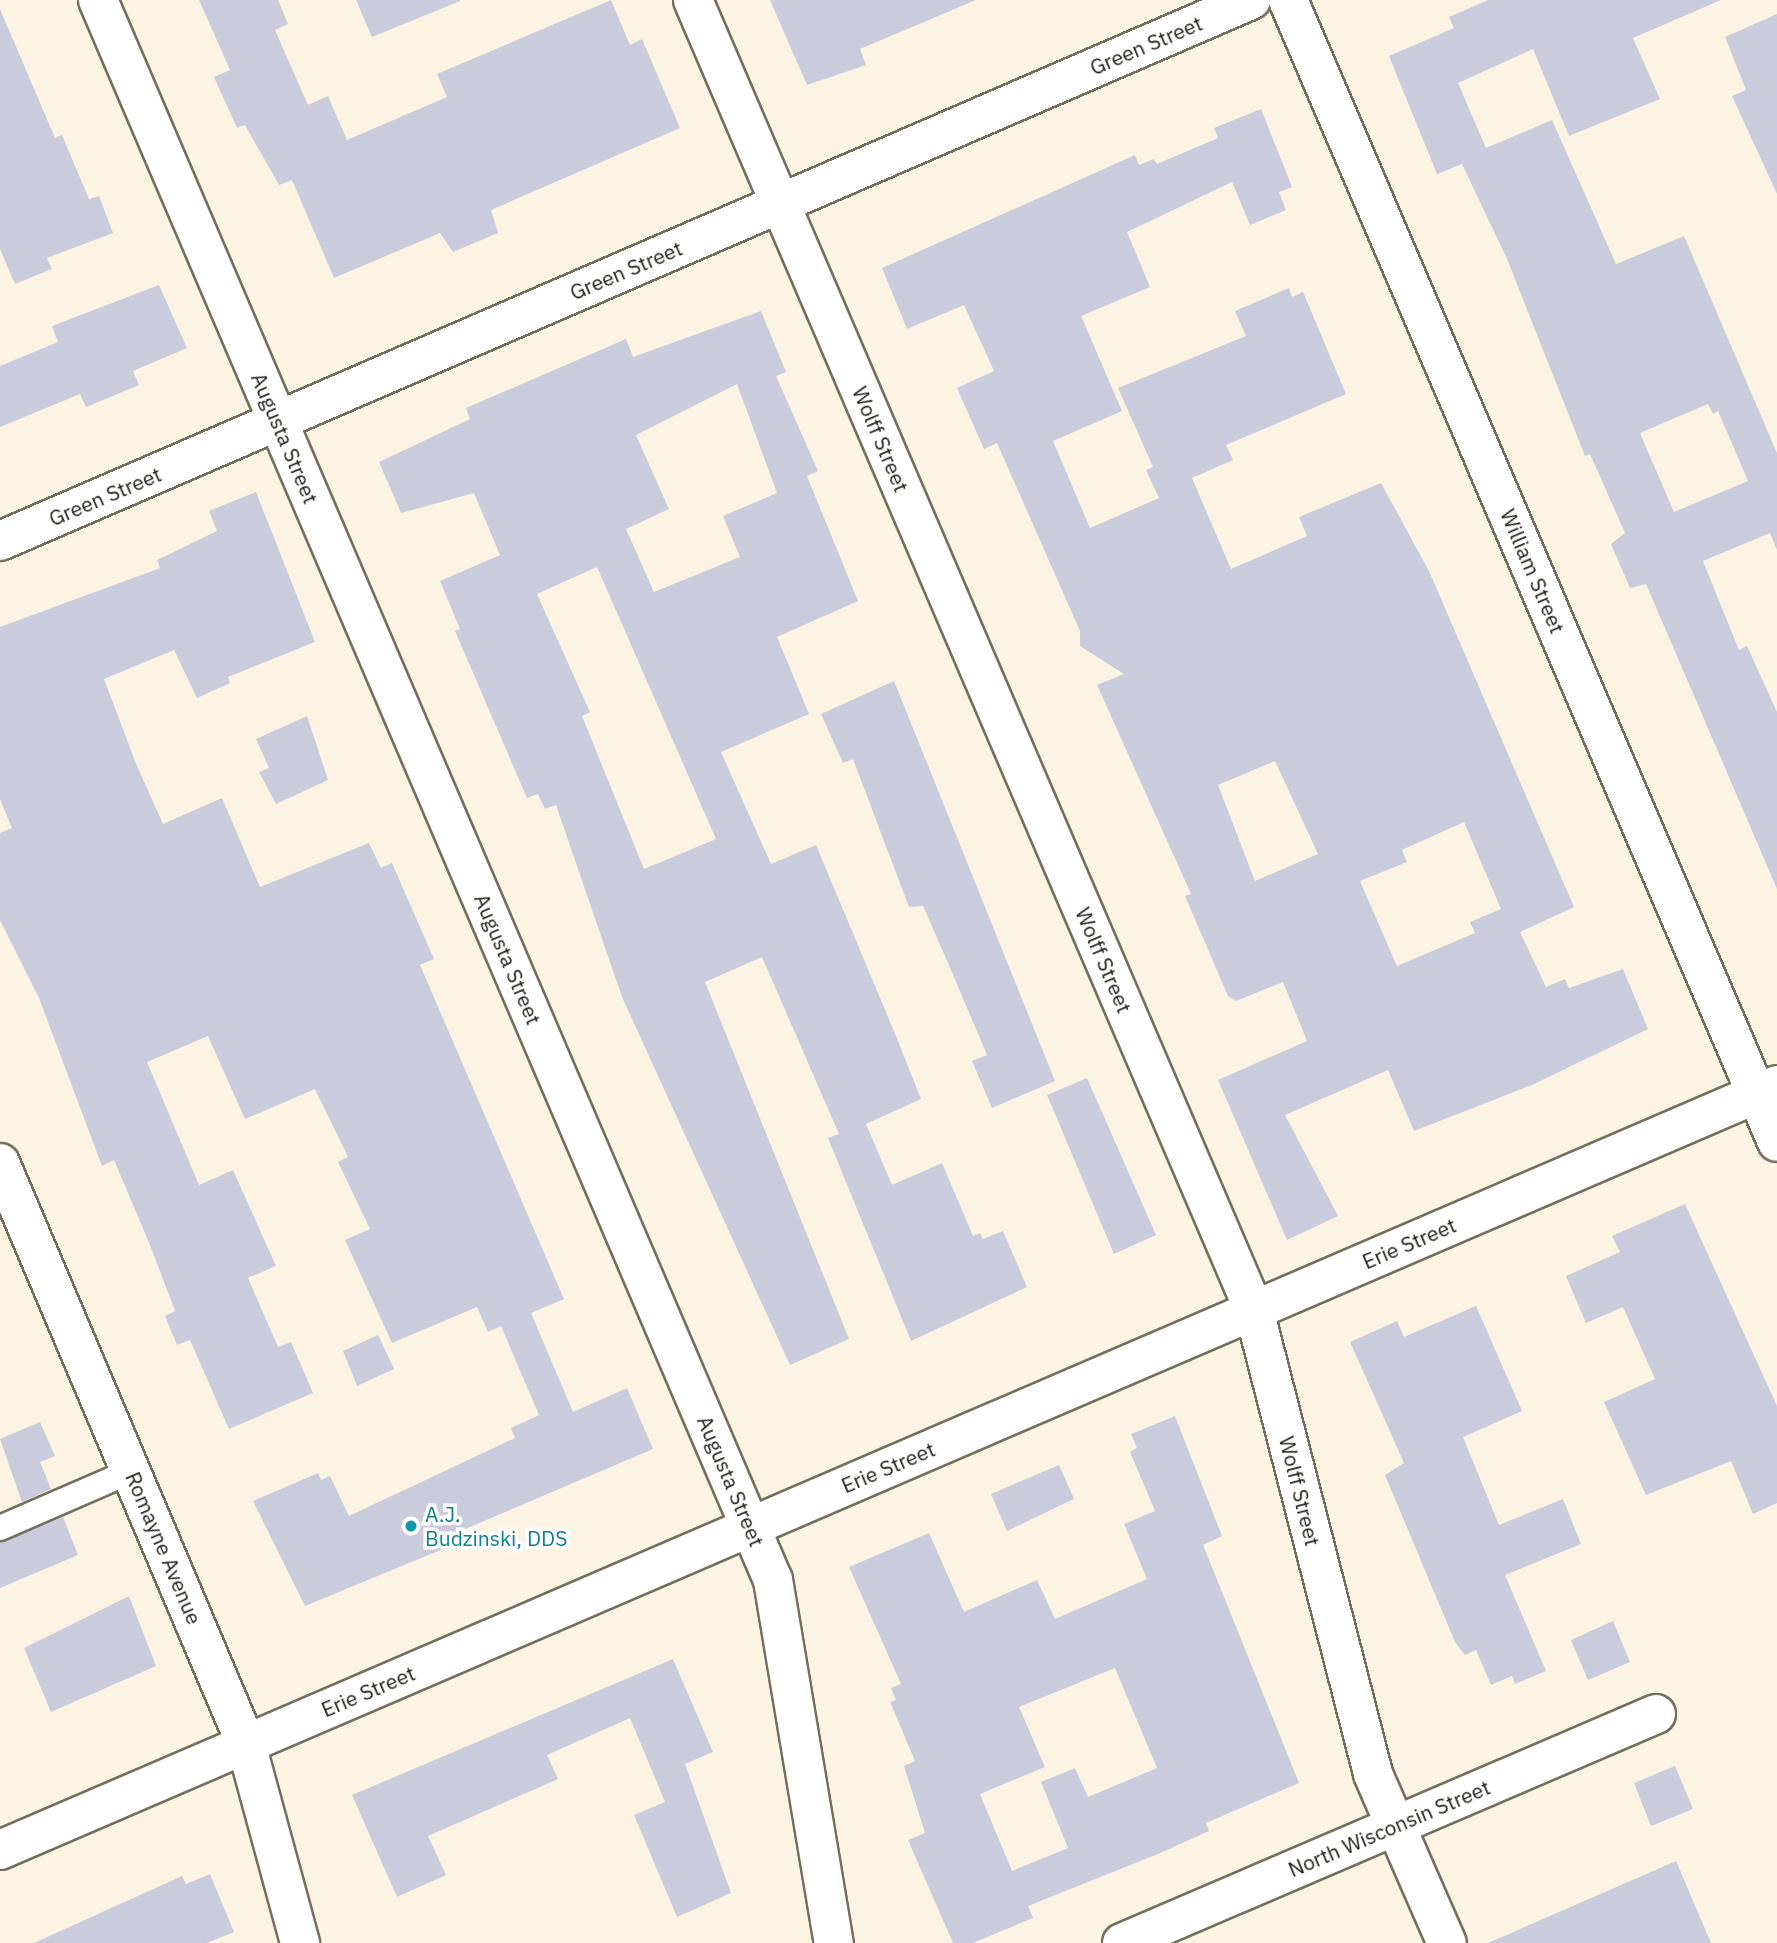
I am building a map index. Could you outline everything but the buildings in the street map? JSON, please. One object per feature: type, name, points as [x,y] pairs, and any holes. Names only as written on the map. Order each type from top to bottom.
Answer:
[{"type":"street","name":"Augusta Street","points":[[98,0],[773,1580],[834,1943]]},
{"type":"street","name":"Wolff Street","points":[[693,0],[1254,1310],[1373,1774],[1447,1943]]},
{"type":"street","name":"Green Street","points":[[0,541],[1251,0]]},
{"type":"street","name":"William Street","points":[[1288,0],[1767,1089],[1777,1142]]},
{"type":"street","name":"Erie Street","points":[[0,1850],[1767,1089]]},
{"type":"street","name":"Romayne Avenue","points":[[4,1183],[131,1471],[246,1744],[300,1943]]},
{"type":"street","name":"North Wisconsin Street","points":[[1122,1943],[1656,1714]]},
{"type":"lane","points":[[0,1528],[131,1471]]},
{"type":"place","name":"A.J. Budzinski, DDS","points":[[411,1526]]}]
